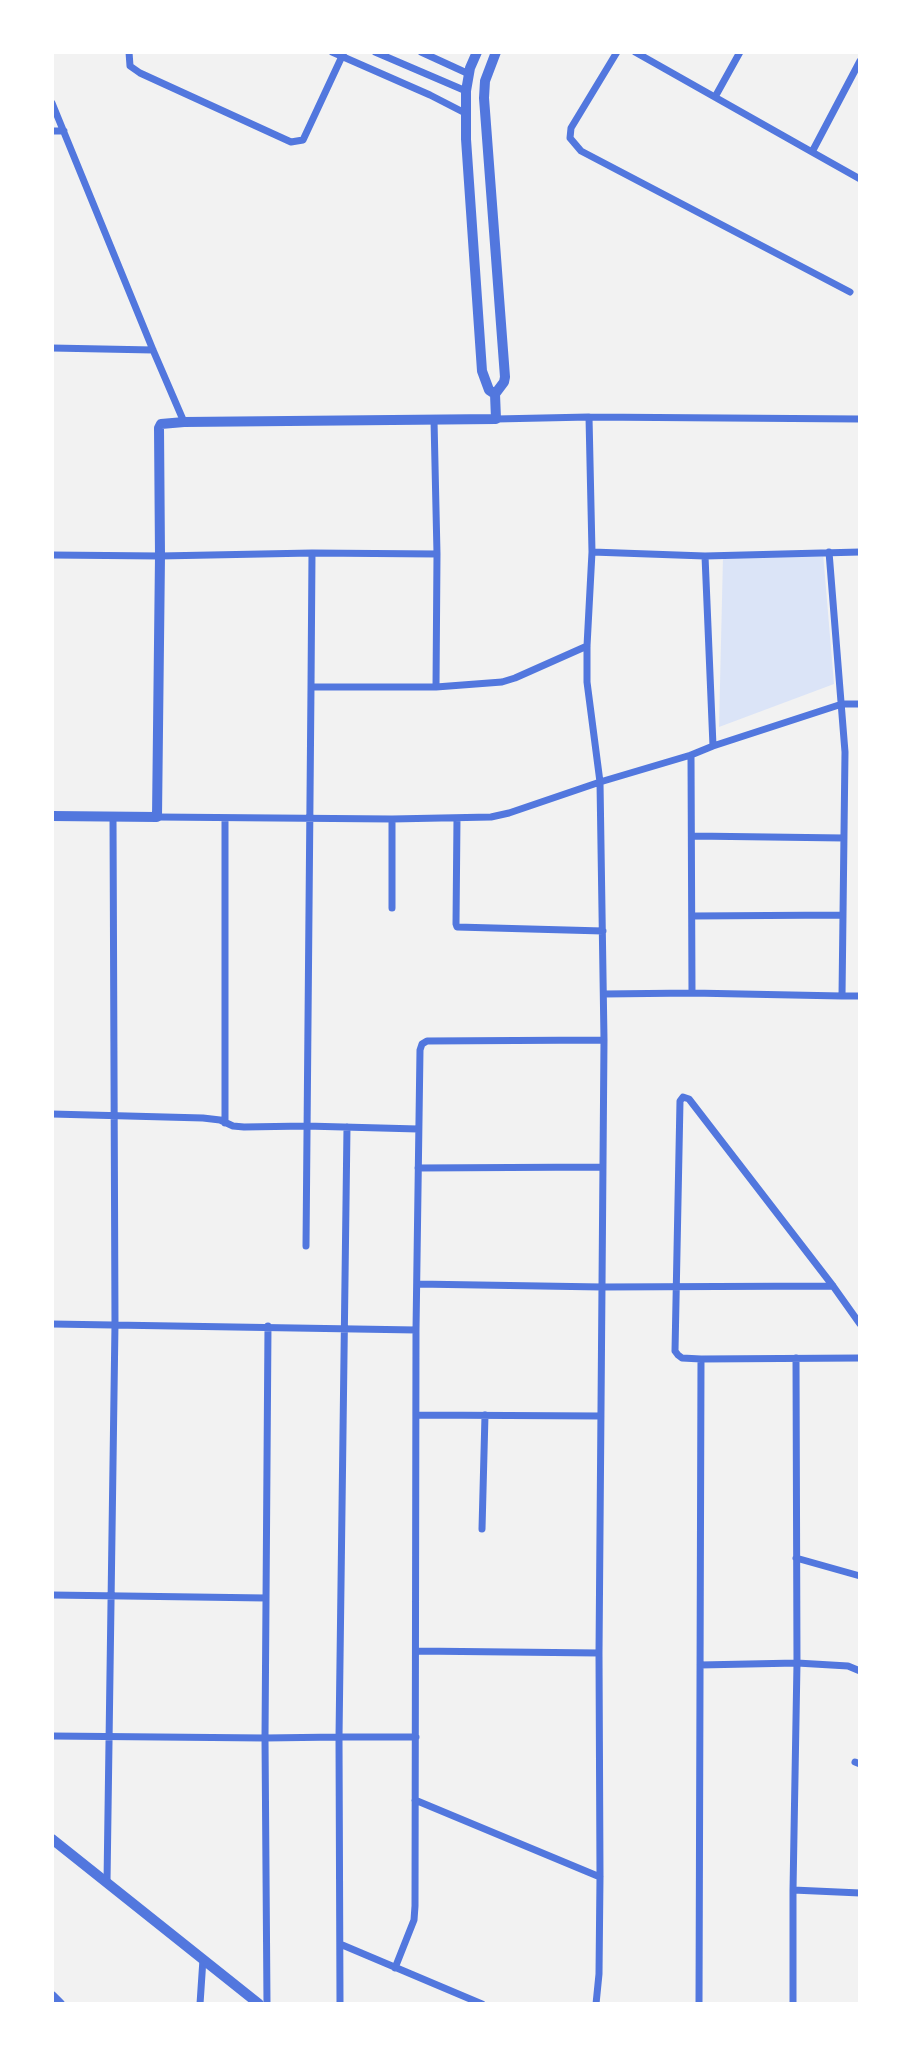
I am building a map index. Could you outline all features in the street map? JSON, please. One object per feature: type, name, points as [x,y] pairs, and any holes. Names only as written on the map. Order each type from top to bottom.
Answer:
[{"type":"street","points":[[129,52],[130,66],[140,74],[291,142],[303,140],[343,55]]},
{"type":"street","points":[[332,52],[465,113]]},
{"type":"street","points":[[375,52],[466,92]]},
{"type":"street","points":[[421,52],[469,74]]},
{"type":"street","points":[[477,52],[469,74],[465,113],[482,370],[489,390],[495,394]]},
{"type":"street","points":[[496,52],[485,81],[484,98],[505,377],[495,394],[496,419]]},
{"type":"street","points":[[617,52],[572,128],[570,138],[582,151],[850,292]]},
{"type":"street","points":[[635,52],[859,179]]},
{"type":"street","points":[[715,97],[740,52]]},
{"type":"street","points":[[812,152],[858,66]]},
{"type":"street","points":[[52,103],[184,422]]},
{"type":"street","points":[[52,131],[64,131]]},
{"type":"street","points":[[52,348],[153,351]]},
{"type":"street","points":[[589,417],[592,552],[587,682],[600,782],[604,994],[598,1653],[600,1877],[596,2004]]},
{"type":"street","points":[[157,817],[161,424],[589,417],[859,419]]},
{"type":"street","points":[[433,421],[437,554],[436,687]]},
{"type":"street","points":[[592,552],[705,556],[859,552]]},
{"type":"street","points":[[829,552],[845,752],[842,996]]},
{"type":"street","points":[[306,1246],[312,553]]},
{"type":"street","points":[[52,555],[437,554]]},
{"type":"street","points":[[705,556],[713,746]]},
{"type":"street","points":[[311,687],[436,687],[502,682],[587,646]]},
{"type":"street","points":[[52,816],[311,819],[491,817],[691,755],[842,704],[859,704]]},
{"type":"street","points":[[691,755],[692,993]]},
{"type":"street","points":[[107,1882],[115,1324],[113,816]]},
{"type":"street","points":[[225,818],[225,1123]]},
{"type":"street","points":[[457,818],[457,927],[603,931]]},
{"type":"street","points":[[392,908],[393,819]]},
{"type":"street","points":[[693,836],[844,838]]},
{"type":"street","points":[[693,916],[843,915]]},
{"type":"street","points":[[604,994],[859,996]]},
{"type":"street","points":[[395,1968],[414,1920],[415,1906],[416,1330],[420,1050],[422,1044],[427,1041],[604,1040]]},
{"type":"street","points":[[859,1324],[833,1286],[686,1096],[681,1099],[675,1351],[682,1358],[701,1359],[859,1357]]},
{"type":"street","points":[[52,1114],[203,1118],[244,1127],[418,1129]]},
{"type":"street","points":[[340,2004],[339,1618],[347,1127]]},
{"type":"street","points":[[418,1168],[602,1167]]},
{"type":"street","points":[[417,1284],[602,1287],[833,1286]]},
{"type":"street","points":[[52,1324],[416,1330]]},
{"type":"street","points":[[267,2004],[265,1738],[268,1326]]},
{"type":"street","points":[[699,2004],[701,1359]]},
{"type":"street","points":[[793,2004],[797,1663],[796,1359]]},
{"type":"street","points":[[416,1415],[601,1416]]},
{"type":"street","points":[[482,1529],[485,1415]]},
{"type":"street","points":[[796,1558],[859,1576]]},
{"type":"street","points":[[52,1595],[266,1598]]},
{"type":"street","points":[[416,1651],[598,1653]]},
{"type":"street","points":[[700,1665],[797,1663],[848,1666],[859,1671]]},
{"type":"street","points":[[52,1736],[416,1737]]},
{"type":"street","points":[[415,1800],[600,1877]]},
{"type":"street","points":[[52,1839],[259,2004]]},
{"type":"street","points":[[793,1890],[859,1893]]},
{"type":"street","points":[[340,1944],[482,2004]]},
{"type":"street","points":[[200,2004],[203,1959]]},
{"type":"street","points":[[52,1996],[60,2004]]},
{"type":"shaded area","points":[[823,553],[834,684],[719,727],[723,557]]}]
